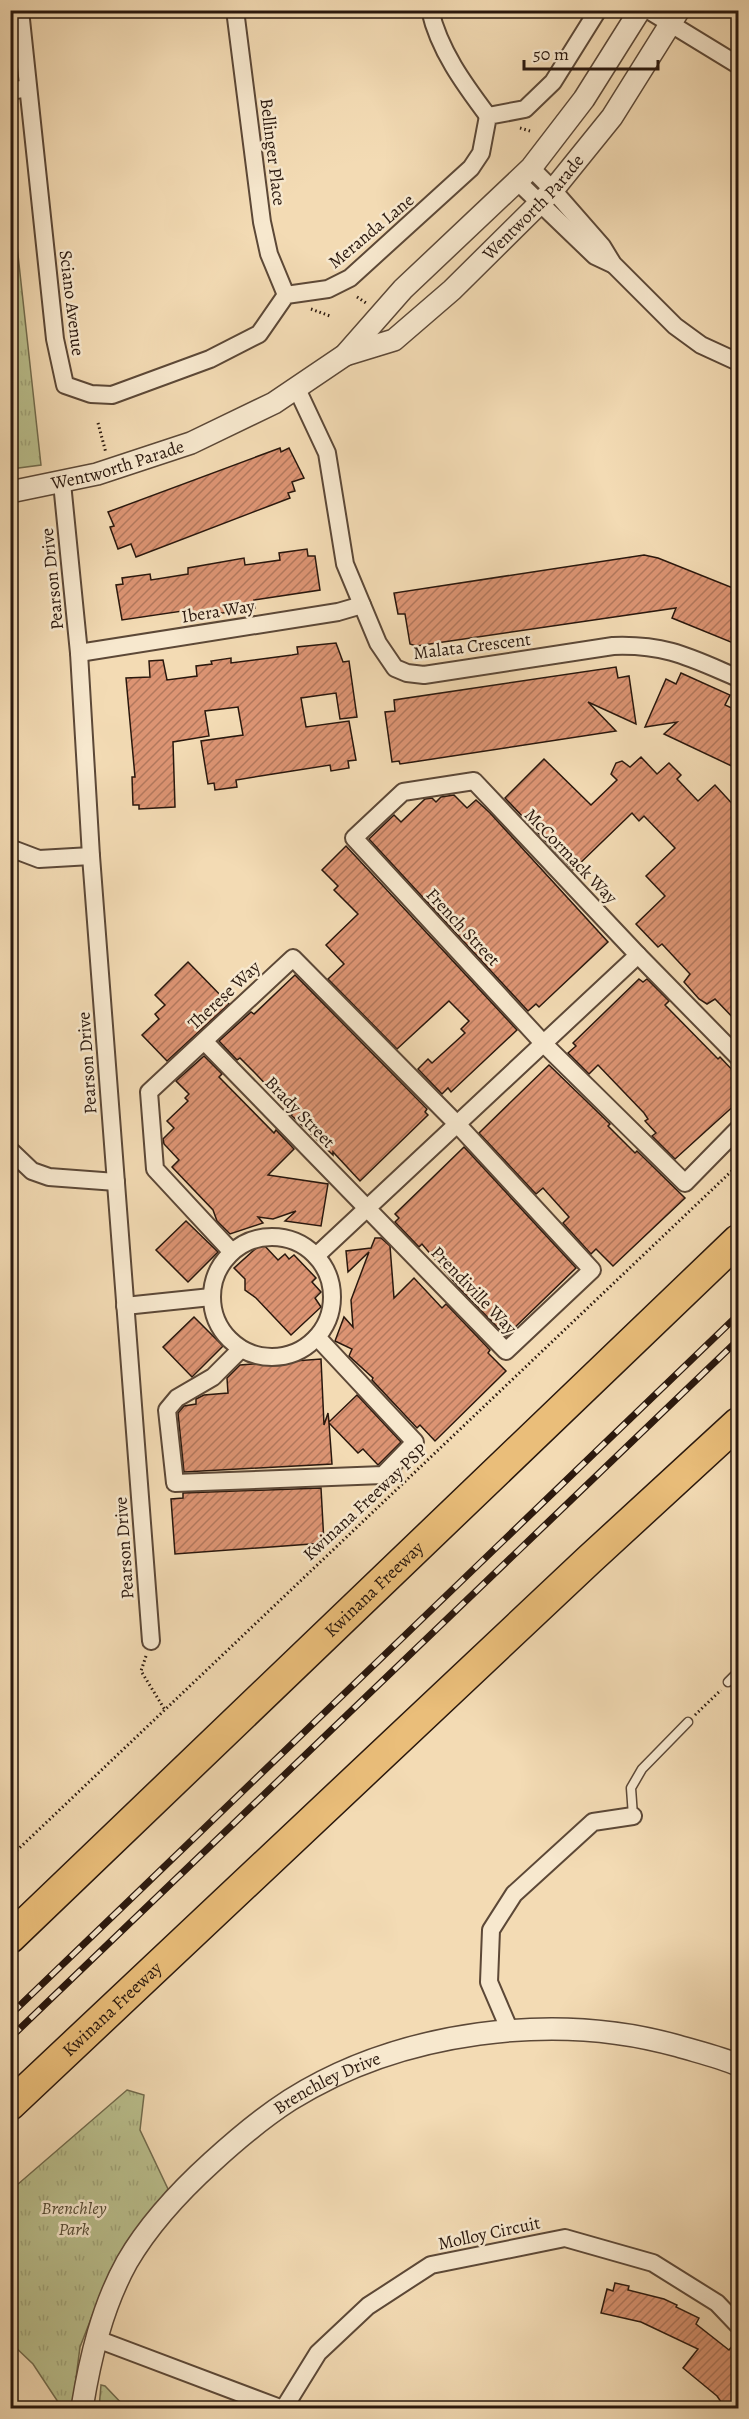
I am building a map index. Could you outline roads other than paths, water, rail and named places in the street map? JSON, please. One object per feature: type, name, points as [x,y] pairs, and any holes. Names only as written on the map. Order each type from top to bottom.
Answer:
[{"type":"highway","name":"Kwinana Freeway","points":[[10,1938],[738,1240]]},
{"type":"highway","name":"Kwinana Freeway","points":[[10,2106],[555,1592],[738,1423]]},
{"type":"street","name":"Sciano Avenue","points":[[20,10],[55,339],[65,385],[91,394],[112,395],[188,368],[259,334],[286,296]]},
{"type":"street","name":"Bellinger Place","points":[[235,10],[262,222],[269,254],[286,296]]},
{"type":"street","points":[[430,10],[434,29],[460,77],[488,116],[525,109],[553,82],[598,10]]},
{"type":"street","name":"Wentworth Parade","points":[[10,492],[62,483],[132,464],[191,443],[252,415],[297,389],[345,355],[403,289],[524,174],[584,99],[640,10]]},
{"type":"street","points":[[648,10],[675,17],[738,65]]},
{"type":"street","name":"Wentworth Parade","points":[[345,355],[394,340],[452,290],[547,196],[612,117],[675,17]]},
{"type":"street","points":[[10,91],[28,88]]},
{"type":"street","name":"Meranda Lane","points":[[286,296],[328,289],[340,284],[379,254],[471,168],[481,153],[488,116]]},
{"type":"street","points":[[524,174],[602,246],[613,264],[687,337],[738,362]]},
{"type":"street","name":"Malata Crescent","points":[[297,389],[327,453],[345,564],[386,657],[395,668],[407,673],[424,675],[613,646],[643,645],[681,652],[738,678]]},
{"type":"street","name":"Pearson Drive","points":[[62,483],[79,653],[91,856],[151,1641]]},
{"type":"street","name":"Ibera Way","points":[[79,653],[338,612],[362,605]]},
{"type":"street","name":"McCormack Way","points":[[354,838],[403,792],[474,781],[738,1057]]},
{"type":"street","name":"French Street","points":[[354,838],[544,1044]]},
{"type":"street","points":[[10,848],[39,859],[91,856]]},
{"type":"street","points":[[316,1256],[368,1210],[638,955]]},
{"type":"street","name":"Therese Way","points":[[231,1251],[155,1169],[149,1092],[294,958],[458,1125]]},
{"type":"street","name":"Brady Street","points":[[204,1041],[368,1210]]},
{"type":"street","points":[[544,1044],[685,1183],[738,1129]]},
{"type":"street","name":"Prendiville Way","points":[[368,1210],[506,1352],[592,1270],[458,1125]]},
{"type":"street","points":[[10,1150],[32,1171],[49,1178],[116,1182]]},
{"type":"street","points":[[266,1236],[284,1238],[302,1244],[316,1256],[326,1271],[331,1297],[327,1322],[317,1337],[301,1350],[281,1356],[260,1356],[241,1349],[225,1335],[215,1318],[211,1298],[213,1280],[220,1264],[231,1251],[247,1241],[266,1236]]},
{"type":"street","points":[[126,1306],[211,1298]]},
{"type":"street","points":[[241,1349],[213,1377],[177,1398],[167,1410],[175,1483],[383,1475],[415,1442],[317,1337]]},
{"type":"street","points":[[510,2031],[489,1982],[490,1930],[514,1894],[593,1822],[633,1816]]},
{"type":"street","name":"Brenchley Drive","points":[[82,2409],[97,2338],[108,2303],[127,2262],[158,2217],[193,2179],[246,2132],[290,2100],[352,2069],[425,2043],[534,2028],[635,2035],[738,2065]]},
{"type":"street","name":"Molloy Circuit","points":[[97,2338],[282,2409],[318,2353],[368,2306],[431,2265],[565,2238],[653,2263],[717,2303],[738,2325]]},
{"type":"lane","points":[[728,1682],[738,1672]]},
{"type":"lane","points":[[633,1816],[631,1788],[642,1769],[688,1722]]},
{"type":"railway","points":[[10,2015],[738,1315]]},
{"type":"railway","points":[[10,2038],[738,1340]]},
{"type":"park label","name":"Brenchley Park","points":[[74,2218]]}]
